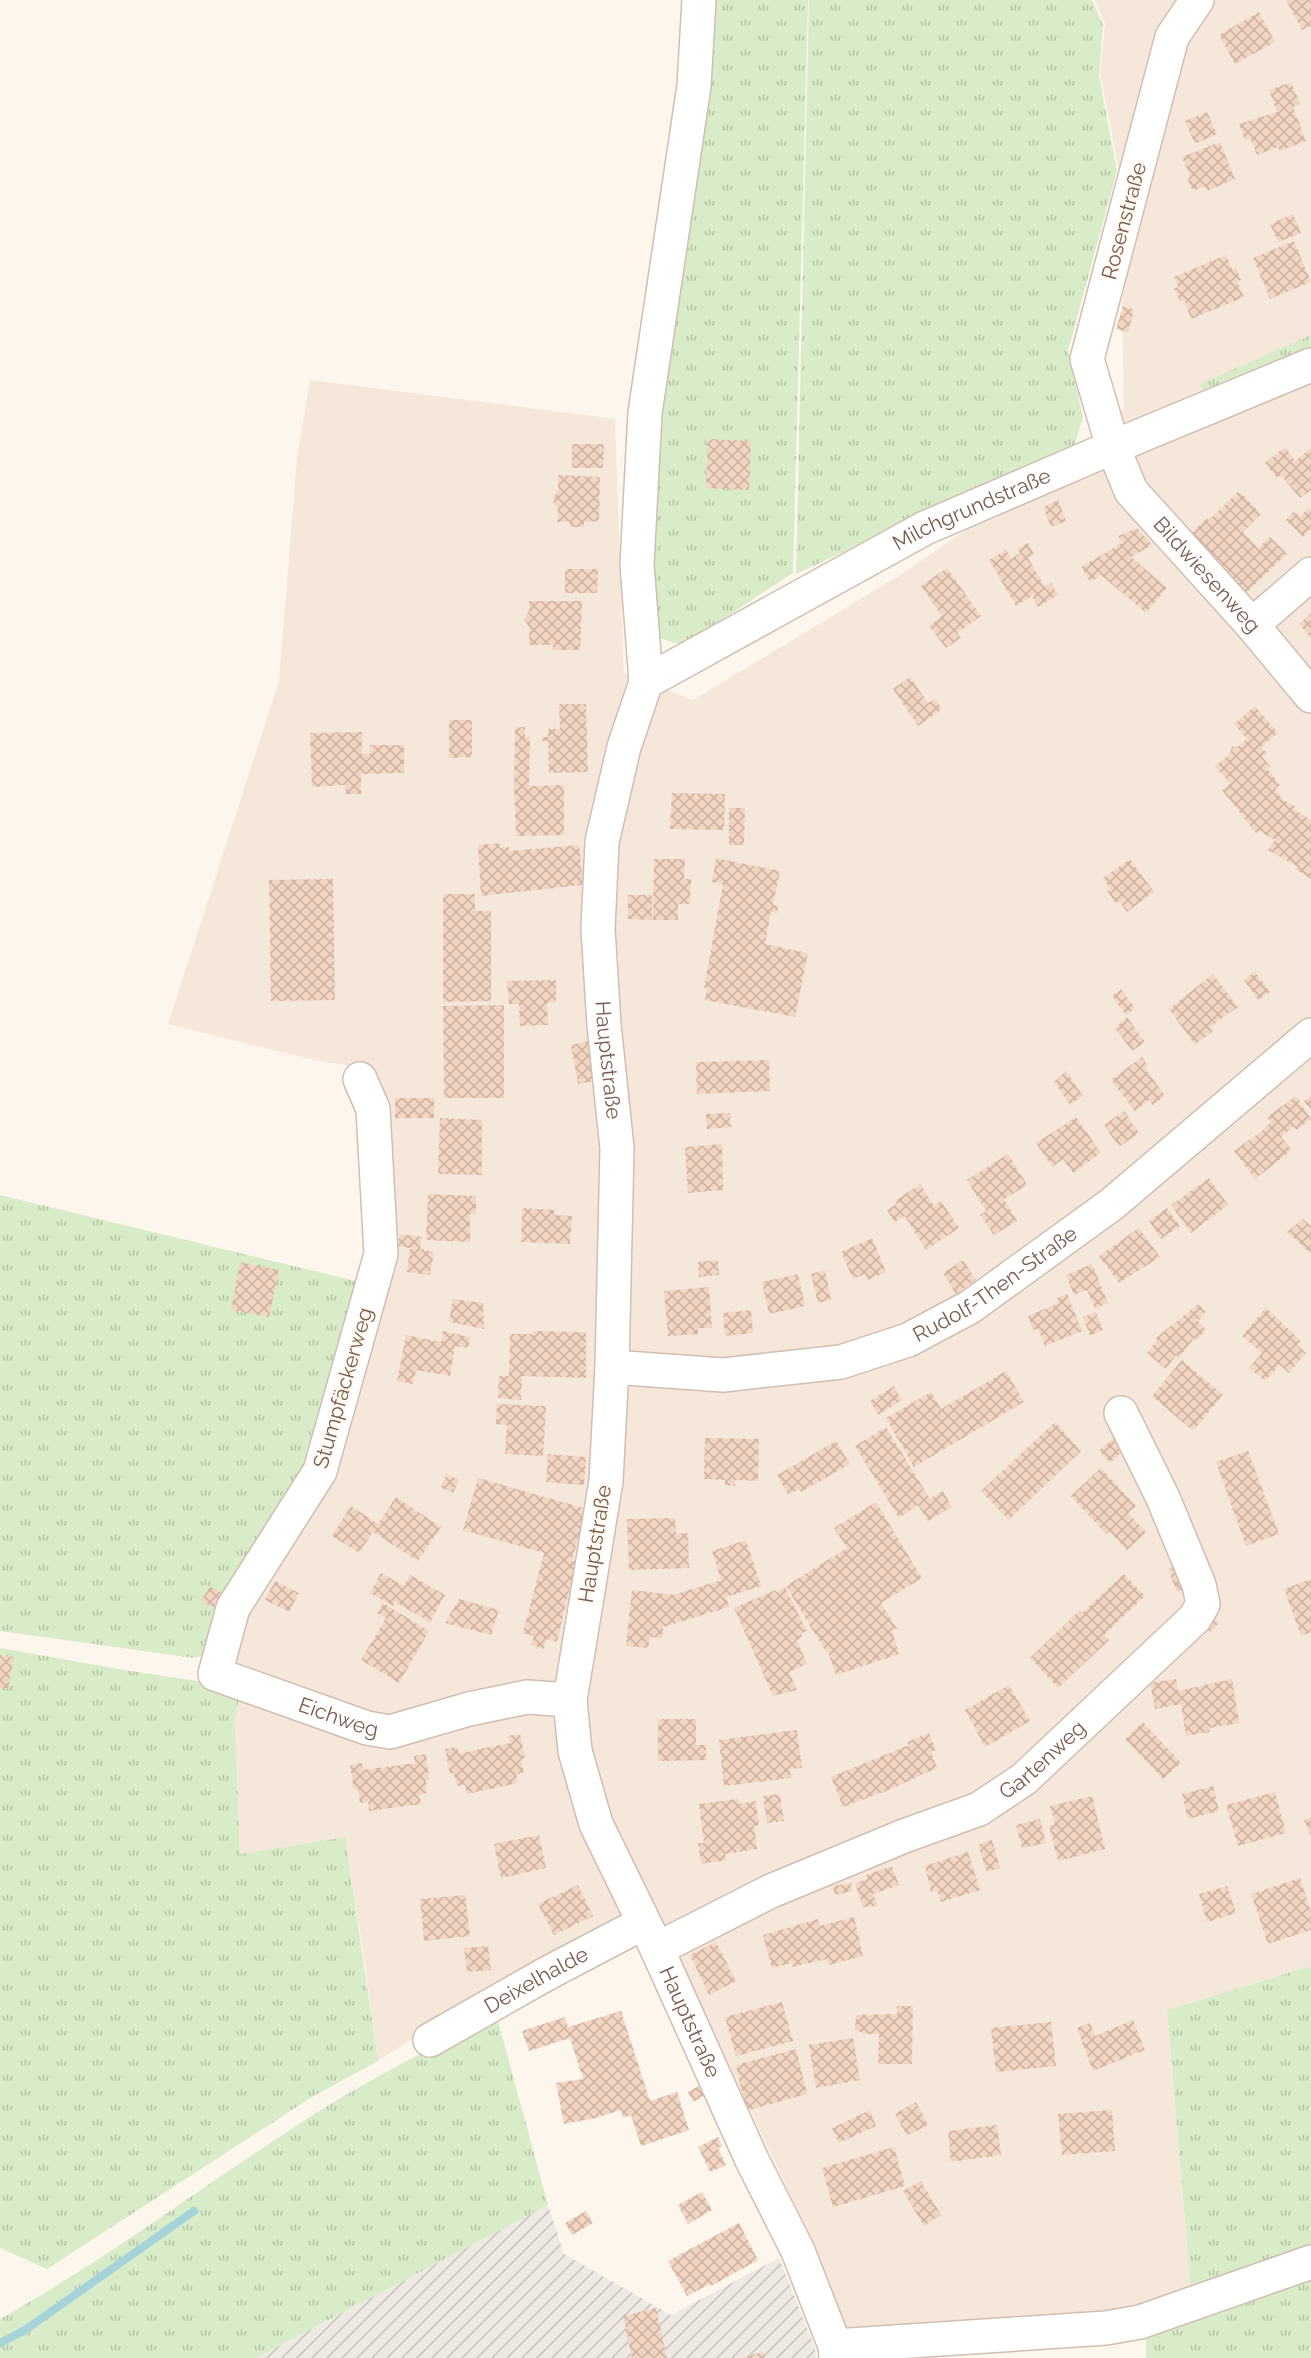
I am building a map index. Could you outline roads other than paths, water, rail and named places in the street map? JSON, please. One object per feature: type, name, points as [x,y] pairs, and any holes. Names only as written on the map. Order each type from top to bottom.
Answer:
[{"type":"street","points":[[646,682],[637,564],[645,412],[694,86],[699,0]]},
{"type":"street","name":"Rosenstraße","points":[[1113,447],[1087,359],[1172,37],[1197,0]]},
{"type":"street","name":"Milchgrundstraße","points":[[646,682],[925,528],[1311,365]]},
{"type":"street","name":"Bildwiesenweg","points":[[1113,447],[1131,491],[1252,625],[1311,696]]},
{"type":"street","points":[[1252,625],[1311,574]]},
{"type":"street","name":"Hauptstraße","points":[[646,682],[624,747],[602,842],[598,929],[604,1025],[617,1148],[612,1367],[606,1481],[570,1700],[575,1751],[596,1824],[650,1936],[752,2160],[798,2251],[835,2352]]},
{"type":"street","name":"Rudolf-Then-Straße","points":[[612,1367],[723,1375],[841,1362],[908,1340],[970,1307],[1112,1204],[1311,1035]]},
{"type":"street","name":"Stumpfäckerweg","points":[[215,1674],[233,1608],[320,1471],[381,1254],[373,1109],[360,1078]]},
{"type":"street","name":"Gartenweg","points":[[650,1936],[771,1891],[904,1836],[979,1809],[1024,1779],[1195,1618],[1203,1604],[1199,1585],[1163,1498],[1121,1413]]},
{"type":"street","name":"Eichweg","points":[[215,1674],[367,1728],[390,1732],[469,1709],[527,1697],[570,1700]]},
{"type":"street","name":"Deixelhalde","points":[[430,2040],[546,1974],[650,1936]]},
{"type":"street","points":[[835,2352],[1106,2328],[1140,2322],[1311,2262]]},
{"type":"waterway","points":[[0,2343],[25,2330],[194,2211]]}]
